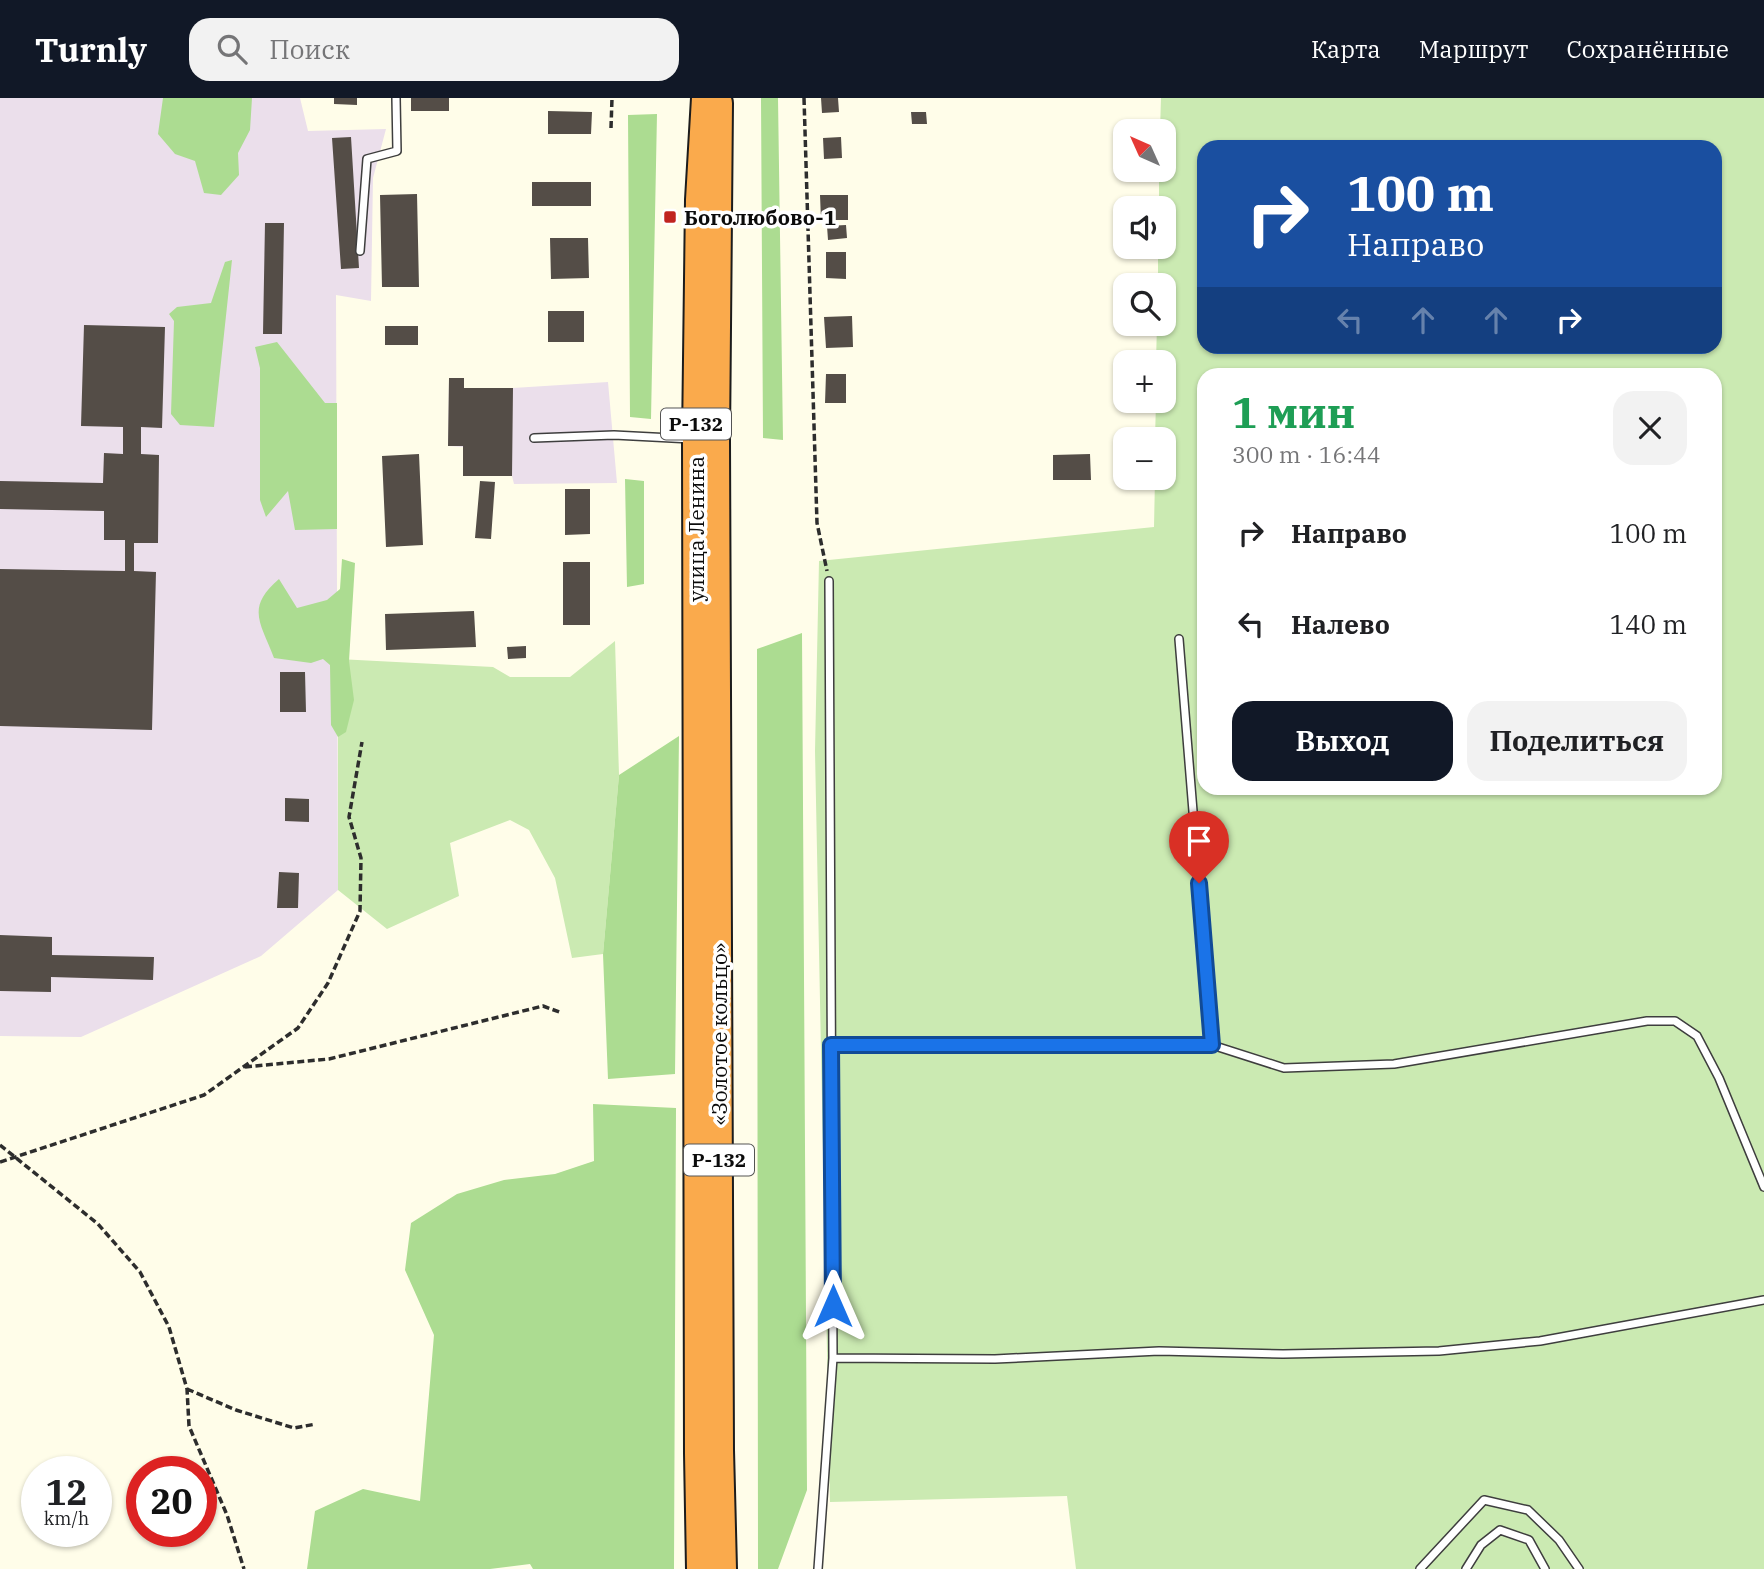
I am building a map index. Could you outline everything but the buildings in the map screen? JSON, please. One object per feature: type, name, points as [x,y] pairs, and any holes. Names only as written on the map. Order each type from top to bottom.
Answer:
[{"type":"highway","name":"улица Ленина","points":[[705,98],[699,200],[696,439],[707,751]]},
{"type":"highway","name":"улица Ленина","points":[[707,751],[716,440],[719,98]]},
{"type":"highway","name":"«Золотое кольцо»","points":[[700,1569],[698,1453],[707,751]]},
{"type":"highway","name":"«Золотое кольцо»","points":[[707,751],[723,1569]]},
{"type":"lane","points":[[360,251],[367,159],[397,151],[396,98]]},
{"type":"lane","points":[[534,438],[614,435],[696,439]]},
{"type":"lane","points":[[818,1569],[833,1359],[829,581]]},
{"type":"lane","points":[[1179,639],[1212,1045]]},
{"type":"lane","points":[[831,1045],[1212,1045],[1284,1068],[1394,1064],[1647,1021],[1675,1021],[1697,1036],[1719,1078],[1764,1187]]},
{"type":"lane","points":[[833,1359],[995,1359],[1159,1351],[1283,1354],[1439,1351],[1540,1341],[1764,1300]]},
{"type":"lane","points":[[1420,1569],[1484,1500],[1528,1510],[1559,1540],[1578,1569]]},
{"type":"lane","points":[[1466,1569],[1481,1545],[1500,1530],[1529,1540],[1545,1569]]},
{"type":"path","points":[[611,128],[612,98]]},
{"type":"path","points":[[804,98],[817,523],[829,581]]},
{"type":"path","points":[[0,1162],[204,1095],[298,1028],[328,983],[360,911],[361,858],[349,817],[362,742]]},
{"type":"path","points":[[243,1067],[328,1059],[543,1006],[562,1013]]},
{"type":"path","points":[[0,1145],[98,1224],[140,1272],[169,1327],[187,1388],[189,1426],[227,1516],[244,1569]]},
{"type":"path","points":[[187,1388],[236,1410],[294,1428],[316,1424]]},
{"type":"shaded area","points":[[0,98],[300,98],[308,131],[386,129],[373,178],[371,301],[336,295],[338,890],[261,956],[81,1037],[0,1036]]},
{"type":"shaded area","points":[[449,378],[464,378],[464,388],[608,382],[617,483],[514,484],[512,476],[463,447],[448,446]]},
{"type":"green space","points":[[163,98],[252,98],[250,130],[238,153],[239,175],[221,195],[204,193],[195,161],[175,154],[158,134]]},
{"type":"green space","points":[[761,98],[778,98],[783,440],[763,438]]},
{"type":"green space","points":[[1161,98],[1764,98],[1764,1569],[1076,1569],[1067,1496],[830,1502],[815,751],[819,561],[1154,527],[1155,490],[1176,490],[1176,427],[1155,427],[1156,413],[1176,413],[1176,350],[1156,350],[1157,336],[1176,336],[1176,273],[1158,273],[1158,259],[1176,259],[1176,196],[1159,196],[1159,182],[1176,182],[1176,119],[1160,119]]},
{"type":"green space","points":[[657,114],[651,419],[630,417],[628,115]]},
{"type":"green space","points":[[232,260],[214,427],[180,425],[171,414],[174,321],[169,314],[177,307],[211,303],[225,262]]},
{"type":"green space","points":[[277,342],[325,403],[337,403],[337,529],[295,530],[288,491],[266,517],[260,500],[260,368],[255,347]]},
{"type":"green space","points":[[625,479],[644,481],[644,584],[627,587]]},
{"type":"green space","points":[[342,559],[355,563],[349,661],[354,700],[346,732],[338,737],[331,725],[330,665],[323,659],[311,663],[274,658],[261,625],[259,608],[268,589],[279,579],[297,608],[327,600],[340,589]]},
{"type":"green space","points":[[802,633],[807,1490],[778,1569],[758,1569],[757,649]]},
{"type":"green space","points":[[615,641],[619,775],[603,954],[572,958],[555,878],[529,830],[510,820],[450,843],[459,896],[387,929],[338,890],[338,659],[493,667],[510,677],[570,677]]},
{"type":"green space","points":[[679,736],[675,1074],[608,1079],[603,954],[619,775]]},
{"type":"green space","points":[[593,1104],[676,1108],[674,1569],[533,1569],[530,1564],[490,1569],[307,1569],[315,1511],[363,1489],[420,1501],[434,1335],[405,1270],[411,1223],[457,1194],[504,1180],[555,1174],[594,1161]]},
{"type":"place","name":"Боголюбово-1","points":[[670,217]]},
{"type":"route","points":[[833,1306],[831,1045],[1212,1045],[1199,883]]}]
